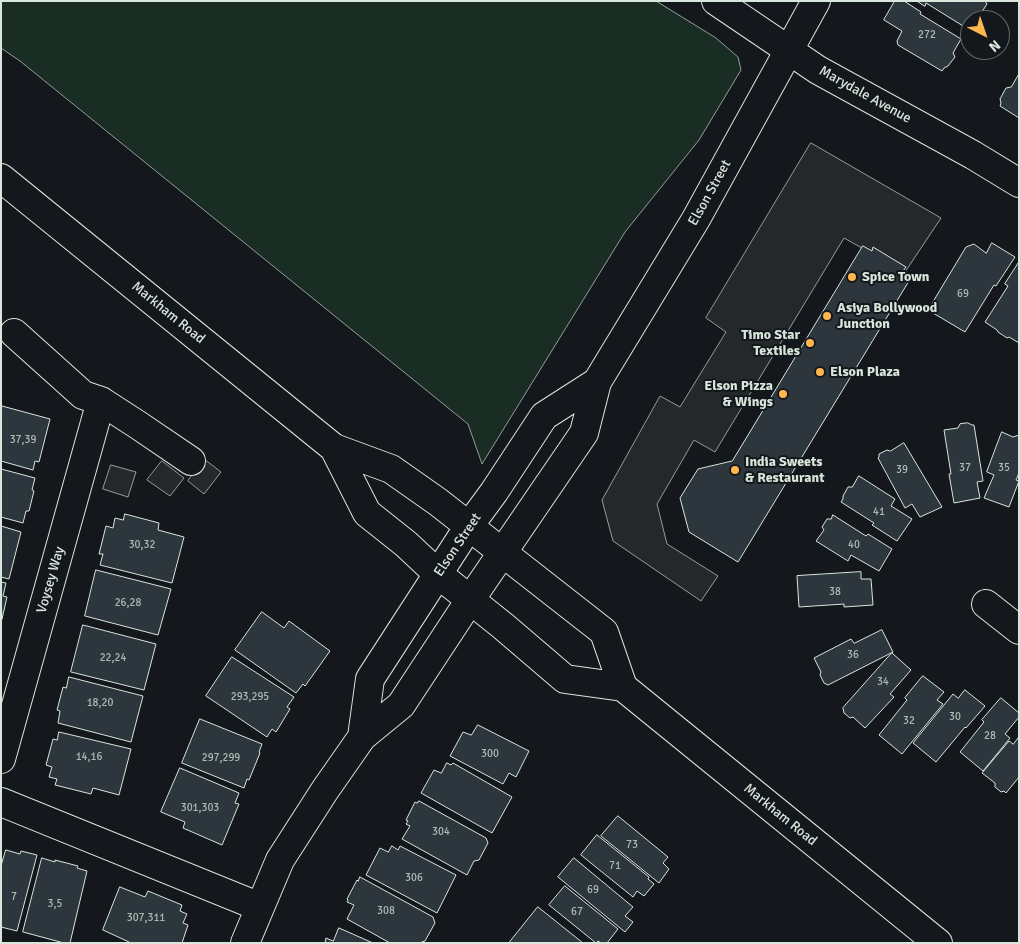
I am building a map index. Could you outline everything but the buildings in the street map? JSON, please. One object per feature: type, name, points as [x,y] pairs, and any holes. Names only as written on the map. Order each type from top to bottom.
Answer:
[{"type":"street","name":"Marydale Avenue","points":[[716,1],[818,70],[973,155],[1019,183]]},
{"type":"street","name":"Elson Street","points":[[245,943],[280,860],[325,790],[362,737],[400,705],[584,433],[597,382],[696,219],[816,1]]},
{"type":"street","name":"Markham Road","points":[[1,178],[334,448],[391,469],[438,502],[604,632],[623,687]]},
{"type":"street","points":[[14,333],[83,395],[101,401],[191,462]]},
{"type":"street","name":"Elson Street","points":[[362,737],[370,679],[469,526],[494,492],[544,416],[597,382]]},
{"type":"street","name":"Voysey Way","points":[[1,759],[101,401]]},
{"type":"street","name":"Markham Road","points":[[334,448],[367,513],[406,544],[438,574],[565,678],[623,687],[938,943]]},
{"type":"street","points":[[986,604],[1019,630]]},
{"type":"street","points":[[1,802],[260,907]]},
{"type":"green space","points":[[1,1],[656,1],[716,38],[738,57],[741,70],[699,140],[625,232],[482,464],[468,424],[20,61],[1,48]]},
{"type":"shaded area","points":[[811,143],[941,218],[905,272],[844,238],[715,452],[694,440],[657,504],[667,544],[718,576],[701,601],[613,541],[602,500],[660,396],[680,407],[726,332],[706,318]]},
{"type":"shaded area","points":[[204,459],[221,472],[204,494],[188,481]]},
{"type":"shaded area","points":[[162,461],[184,478],[170,496],[147,480]]},
{"type":"shaded area","points":[[111,465],[136,472],[128,497],[103,489]]},
{"type":"place","name":"Spice Town","points":[[852,277]]},
{"type":"place","name":"Asiya Bollywood Junction","points":[[827,316]]},
{"type":"place","name":"Timo Star Textiles","points":[[810,343]]},
{"type":"place","name":"Elson Plaza","points":[[820,372]]},
{"type":"place","name":"Elson Pizza & Wings","points":[[783,394]]},
{"type":"place","name":"India Sweets & Restaurant","points":[[735,470]]}]
